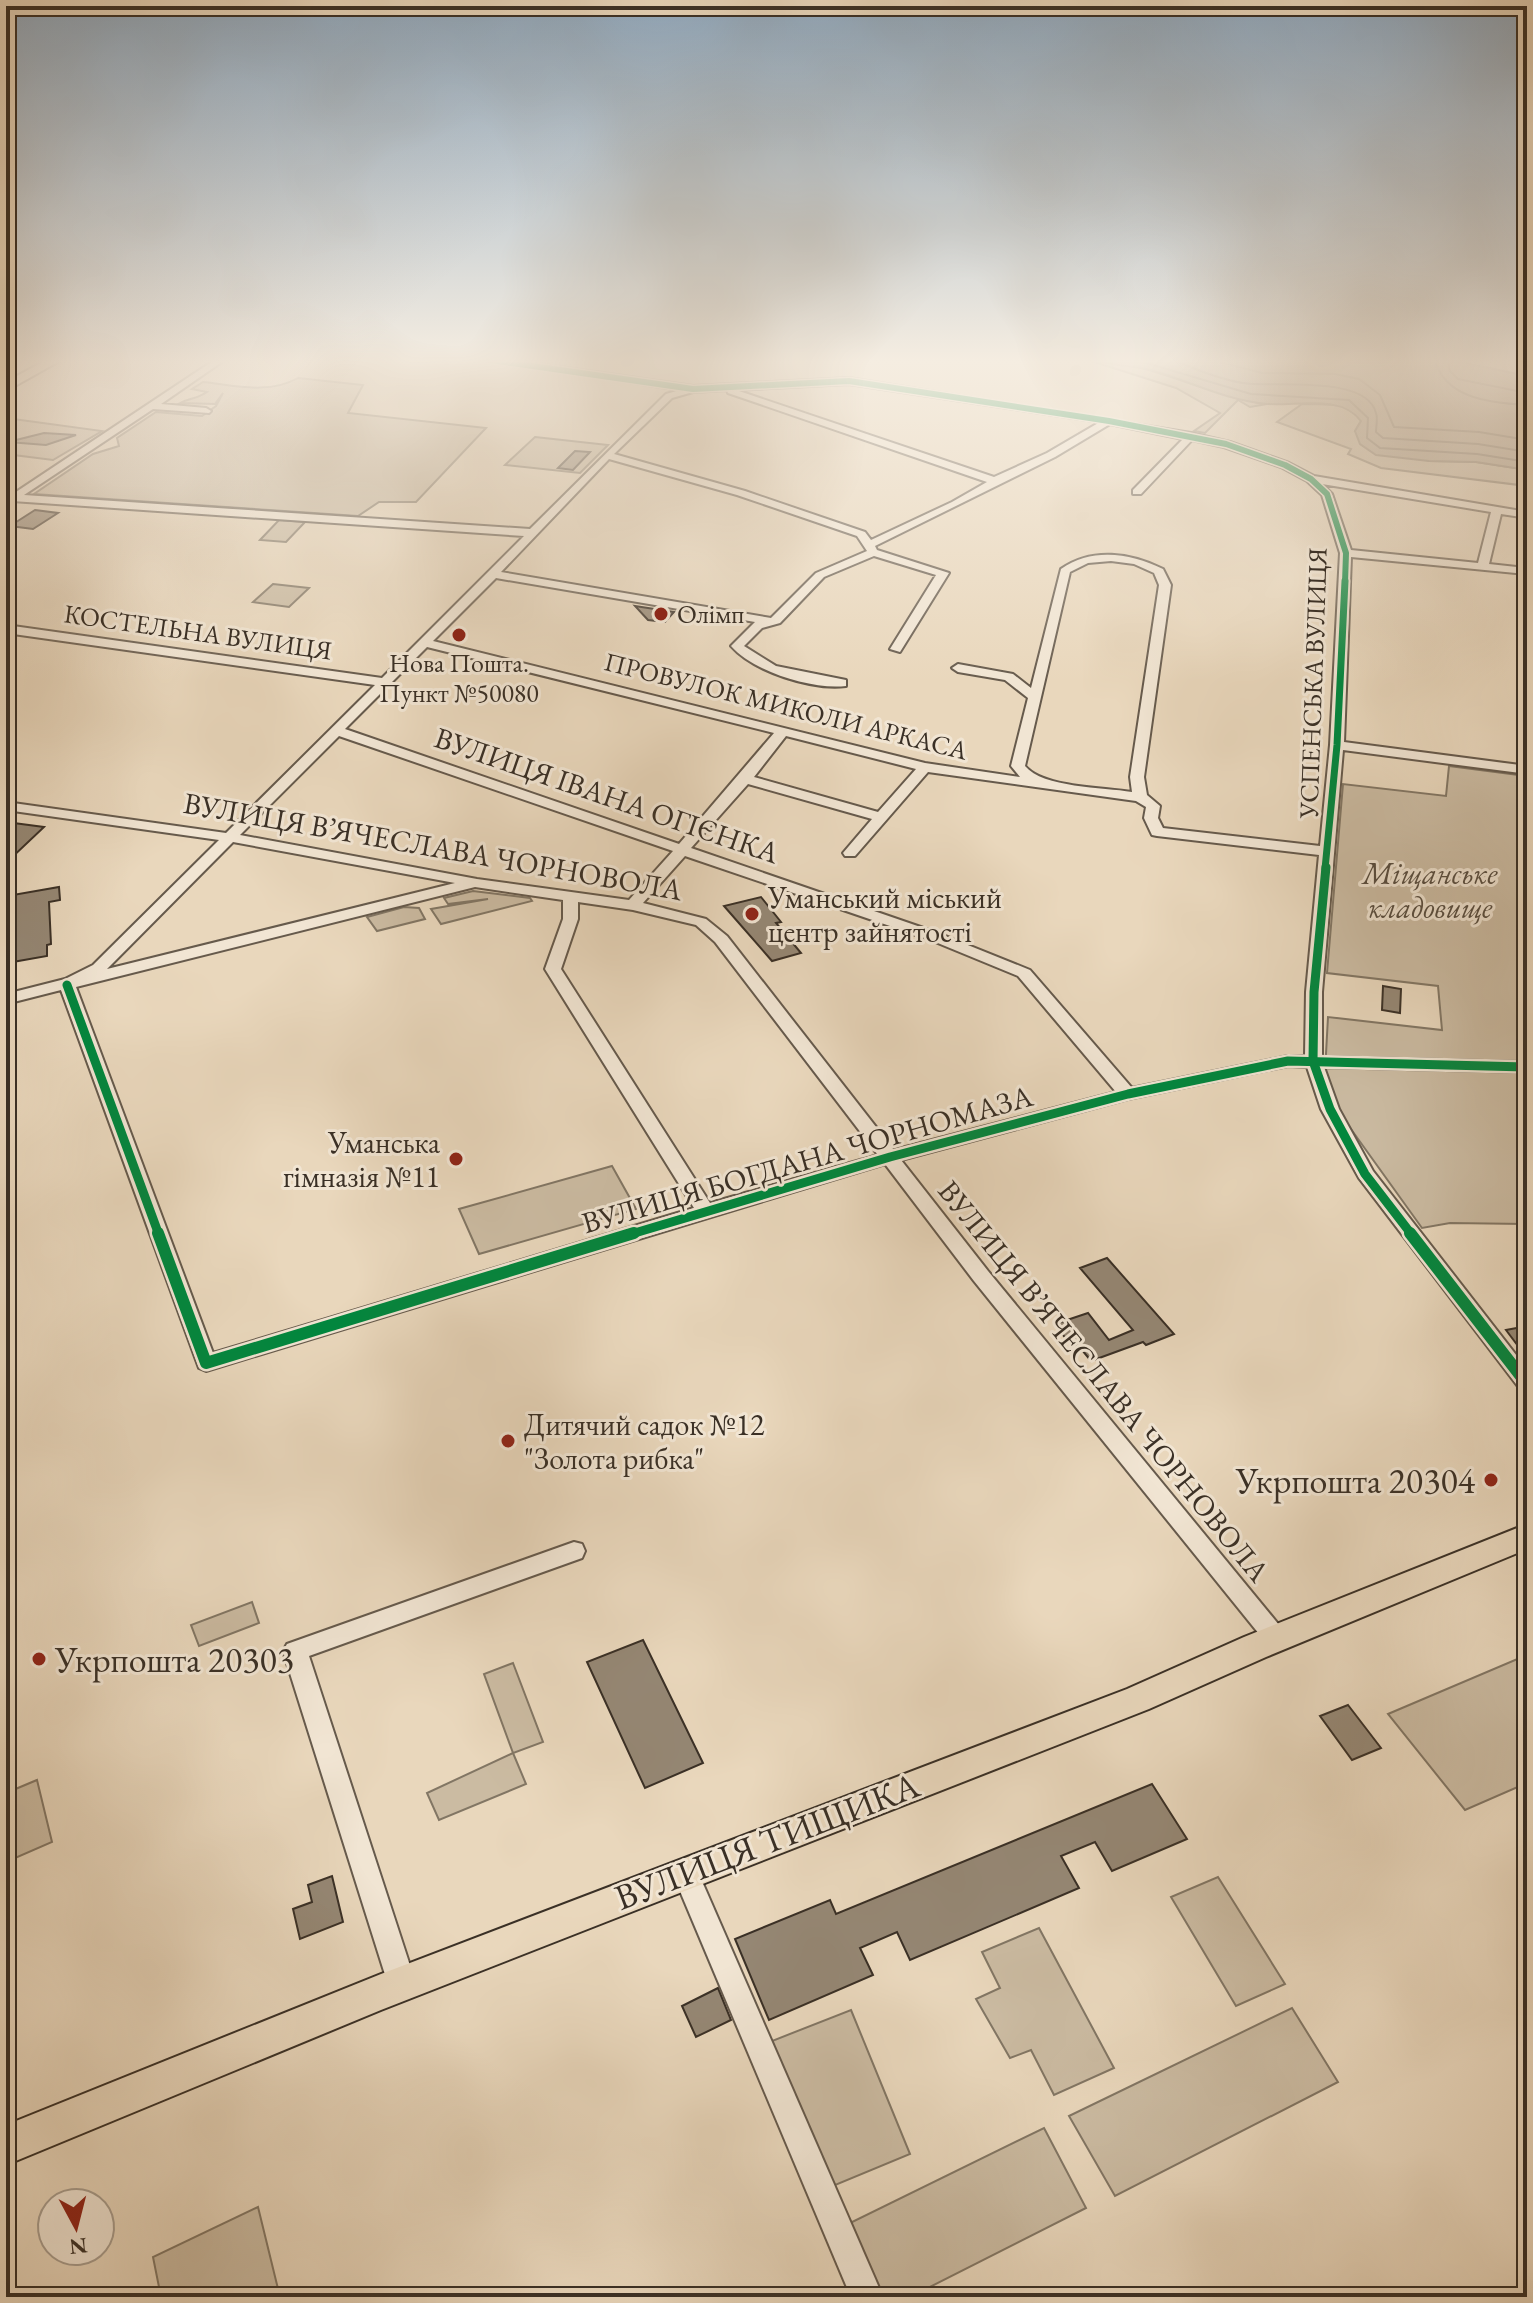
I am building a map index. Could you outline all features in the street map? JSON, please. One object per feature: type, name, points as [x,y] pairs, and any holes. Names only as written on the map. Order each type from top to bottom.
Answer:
[{"type":"main road","name":"ВУЛИЦЯ ТИЩИКА","points":[[6,2145],[685,1872],[1138,1699],[1276,1638],[1527,1536]]},
{"type":"street","points":[[9,500],[60,466]]},
{"type":"street","points":[[67,985],[99,968],[534,533],[596,466]]},
{"type":"street","points":[[647,466],[741,493],[861,534],[871,549],[943,573],[896,649]]},
{"type":"street","points":[[952,466],[995,481]]},
{"type":"street","points":[[842,683],[789,674],[752,662],[737,646],[758,625],[776,620],[820,575],[1026,466]]},
{"type":"street","points":[[1137,492],[1162,466]]},
{"type":"street","name":"УСПЕНСЬКА ВУЛИЦЯ","points":[[1285,466],[1311,479],[1330,499],[1346,553],[1337,745],[1314,992],[1313,1061],[1330,1109],[1365,1174],[1527,1384]]},
{"type":"street","points":[[1311,479],[1527,515]]},
{"type":"street","points":[[9,500],[534,533]]},
{"type":"street","points":[[1483,567],[1497,510]]},
{"type":"street","points":[[1346,553],[1527,571]]},
{"type":"street","points":[[1039,781],[1026,776],[1018,766],[1065,571],[1074,564],[1090,560],[1120,559],[1154,568],[1163,575],[1165,585],[1137,777],[1140,797]]},
{"type":"street","points":[[493,574],[769,621]]},
{"type":"street","name":"КОСТЕЛЬНА ВУЛИЦЯ","points":[[6,629],[383,682]]},
{"type":"street","name":"ПРОВУЛОК МИКОЛИ АРКАСА","points":[[424,642],[925,767],[998,781],[1039,781],[1140,797]]},
{"type":"street","points":[[958,668],[1009,677],[1036,698]]},
{"type":"street","name":"ВУЛИЦЯ ІВАНА ОГІЄНКА","points":[[337,731],[933,936],[1024,973],[1128,1094]]},
{"type":"street","points":[[633,905],[745,779],[782,732]]},
{"type":"street","points":[[1337,745],[1527,770]]},
{"type":"street","points":[[850,853],[925,767]]},
{"type":"street","points":[[745,779],[883,818]]},
{"type":"street","name":"УСПЕНСЬКА ВУЛИЦЯ","points":[[1140,797],[1153,806],[1151,818],[1157,832],[1327,851]]},
{"type":"street","name":"ВУЛИЦЯ В’ЯЧЕСЛАВА ЧОРНОВОЛА","points":[[6,806],[227,837],[477,883],[633,905],[685,916],[710,929],[981,1276],[1276,1638]]},
{"type":"street","points":[[6,999],[477,883]]},
{"type":"street","points":[[570,895],[571,924],[554,959],[553,969],[705,1211]]},
{"type":"street","name":"ВУЛИЦЯ БОГДАНА ЧОРНОМАЗА","points":[[67,985],[206,1363],[890,1157],[1128,1094],[1262,1065],[1313,1061],[1527,1067]]},
{"type":"street","points":[[402,1984],[295,1651],[574,1551]]},
{"type":"street","points":[[685,1872],[867,2297]]},
{"type":"green space","points":[[75,466],[450,466],[416,502],[379,502],[358,516],[34,494]]},
{"type":"green space","points":[[519,466],[587,466],[580,473]]},
{"type":"green space","points":[[1377,466],[1505,466],[1527,470],[1527,486]]},
{"type":"green space","points":[[279,520],[305,522],[286,542],[260,540]]},
{"type":"green space","points":[[273,584],[309,588],[289,607],[253,602]]},
{"type":"green space","name":"Міщанське кладовище","points":[[1449,766],[1527,776],[1527,1224],[1450,1223],[1422,1228],[1343,1118],[1332,1097],[1325,1072],[1328,1017],[1442,1030],[1438,986],[1327,973],[1343,784],[1446,796]]},
{"type":"green space","points":[[473,891],[530,898],[532,901],[441,924],[431,909],[488,899],[448,904],[444,898]]},
{"type":"green space","points":[[404,907],[419,908],[425,919],[377,931],[367,917]]},
{"type":"green space","points":[[612,1166],[636,1209],[479,1254],[459,1209]]},
{"type":"green space","points":[[252,1602],[259,1623],[199,1646],[191,1625]]},
{"type":"green space","points":[[1527,1655],[1527,1783],[1465,1810],[1388,1714]]},
{"type":"green space","points":[[513,1663],[543,1742],[513,1753],[484,1674]]},
{"type":"green space","points":[[513,1753],[526,1784],[439,1820],[427,1793]]},
{"type":"green space","points":[[37,1780],[52,1842],[6,1862],[6,1793]]},
{"type":"green space","points":[[1218,1877],[1285,1984],[1236,2006],[1171,1897]]},
{"type":"green space","points":[[1039,1928],[1114,2068],[1054,2095],[1031,2050],[1010,2058],[976,1999],[1000,1988],[982,1952]]},
{"type":"green space","points":[[1292,2008],[1338,2082],[1115,2196],[1069,2116]]},
{"type":"green space","points":[[851,2010],[910,2154],[828,2188],[772,2041]]},
{"type":"green space","points":[[1044,2128],[1086,2208],[910,2297],[879,2297],[848,2224]]},
{"type":"green space","points":[[258,2207],[280,2297],[161,2297],[153,2257]]},
{"type":"building","points":[[560,466],[576,466],[573,470]]},
{"type":"building","points":[[35,510],[58,513],[33,529],[10,526]]},
{"type":"building","name":"Олімп","points":[[635,606],[674,612],[665,622],[648,620]]},
{"type":"building","points":[[6,822],[44,827],[6,863]]},
{"type":"building","points":[[59,887],[60,900],[49,902],[51,944],[47,945],[47,956],[7,963],[7,896]]},
{"type":"building","points":[[761,897],[781,922],[776,923],[801,953],[772,961],[724,906]]},
{"type":"building","points":[[1383,986],[1401,989],[1400,1013],[1382,1010]]},
{"type":"building","points":[[1107,1258],[1174,1334],[1091,1361],[1078,1345],[1072,1347],[1055,1324],[1088,1313],[1109,1340],[1133,1330],[1080,1268]]},
{"type":"building","points":[[1527,1326],[1527,1358],[1506,1330]]},
{"type":"building","points":[[643,1640],[703,1763],[645,1788],[587,1662]]},
{"type":"building","points":[[1348,1705],[1381,1748],[1352,1760],[1320,1716]]},
{"type":"building","points":[[1152,1784],[1187,1839],[1112,1871],[1095,1842],[1061,1856],[1079,1888],[910,1960],[897,1932],[860,1948],[873,1975],[769,2020],[735,1939],[830,1900],[836,1914]]},
{"type":"building","points":[[332,1876],[343,1922],[300,1939],[293,1909],[312,1902],[308,1885]]},
{"type":"building","points":[[718,1988],[731,2020],[696,2037],[682,2006]]},
{"type":"cycle path","points":[[1288,466],[1311,479],[1327,494],[1346,553],[1337,745],[1314,992],[1313,1061],[1330,1109],[1365,1174],[1527,1384]]},
{"type":"cycle path","points":[[67,985],[206,1363],[890,1157],[1128,1094],[1288,1061],[1527,1067]]},
{"type":"place","name":"Олімп","points":[[661,614]]},
{"type":"place","name":"Нова Пошта. Пункт №50080","points":[[459,635]]},
{"type":"place","name":"Уманський міський центр зайнятості","points":[[752,914]]},
{"type":"place","name":"Уманська гімназія №11","points":[[456,1159]]},
{"type":"place","name":"Дитячий садок №12 \"Золота рибка\"","points":[[508,1441]]},
{"type":"place","name":"Укрпошта 20304","points":[[1491,1480]]},
{"type":"place","name":"Укрпошта 20303","points":[[39,1659]]}]
